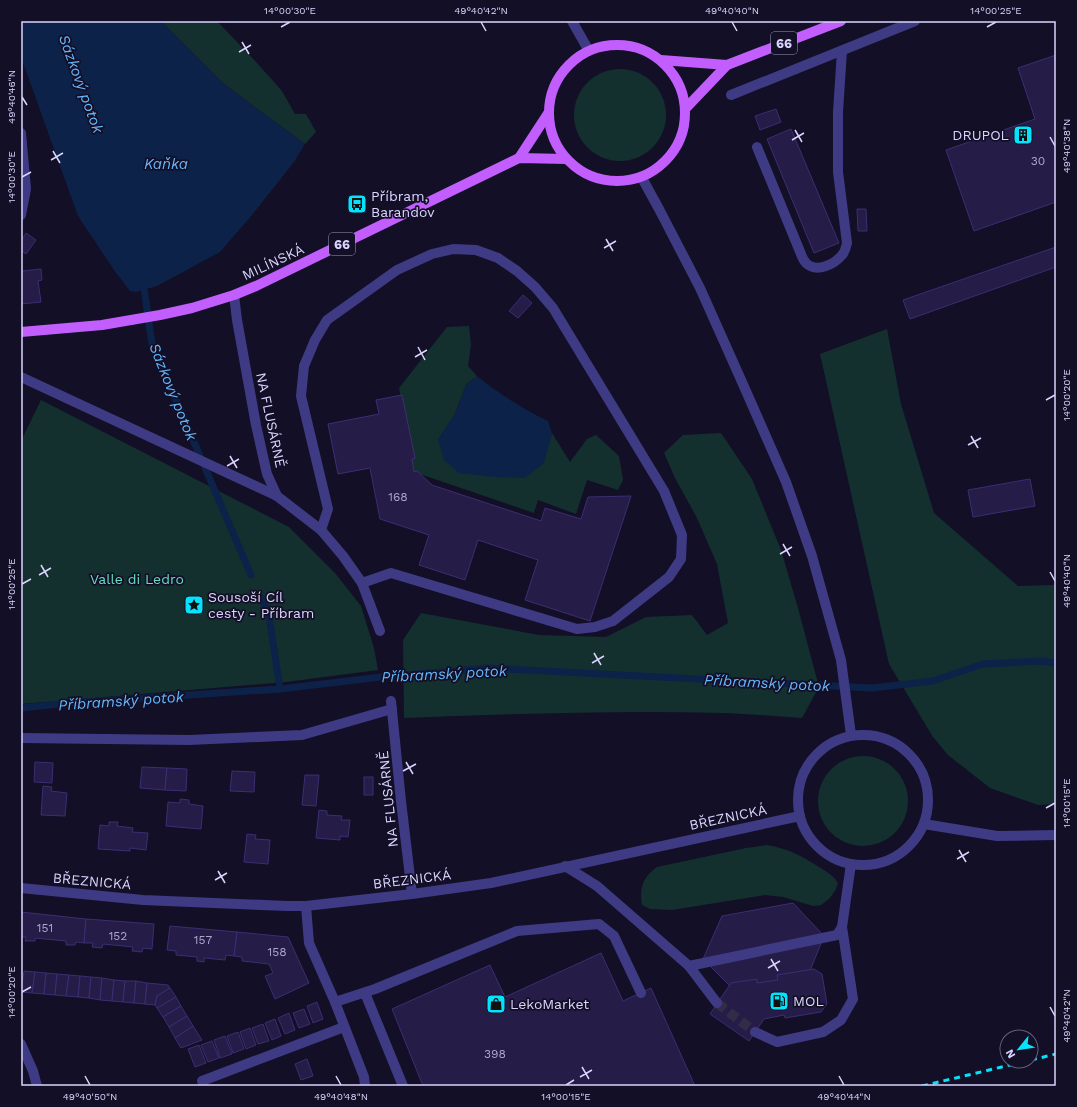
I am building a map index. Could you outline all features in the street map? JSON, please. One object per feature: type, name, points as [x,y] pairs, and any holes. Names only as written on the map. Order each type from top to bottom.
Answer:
[{"type":"main road","name":"66","points":[[661,60],[727,65],[840,21]]},
{"type":"main road","points":[[607,45],[626,45],[645,50],[661,60],[674,74],[682,90],[686,108],[684,130],[676,150],[661,167],[642,178],[622,182],[601,180],[582,172],[566,159],[556,145],[550,129],[549,112],[552,93],[560,75],[572,61],[589,51],[607,45]]},
{"type":"main road","points":[[686,108],[727,65]]},
{"type":"main road","points":[[519,158],[549,112]]},
{"type":"main road","name":"MILÍNSKÁ","points":[[21,332],[102,325],[160,315],[192,308],[234,295],[264,282],[519,158],[566,159]]},
{"type":"street","points":[[572,21],[589,51]]},
{"type":"street","points":[[731,95],[915,21]]},
{"type":"street","points":[[757,147],[805,262],[813,268],[825,267],[835,262],[843,254],[847,243],[838,172],[838,112],[842,51]]},
{"type":"street","points":[[21,133],[26,189],[21,215]]},
{"type":"street","points":[[642,178],[700,288],[786,482],[812,556],[841,660],[851,735]]},
{"type":"street","points":[[321,530],[328,509],[302,396],[304,366],[315,340],[327,320],[397,270],[432,254],[453,249],[476,250],[498,258],[517,271],[535,287],[553,308],[664,491],[682,535],[681,559],[669,577],[613,620],[596,627],[577,629],[391,573],[362,583]]},
{"type":"street","name":"NA FLUSÁRNĚ","points":[[234,295],[237,320],[256,425],[267,474],[277,496],[321,530],[343,556],[362,583],[380,632]]},
{"type":"street","points":[[21,377],[277,496]]},
{"type":"street","name":"NA FLUSÁRNĚ","points":[[21,738],[189,740],[302,735],[392,705],[412,894]]},
{"type":"street","points":[[870,734],[890,740],[906,751],[919,766],[927,785],[928,804],[924,824],[912,843],[895,857],[874,864],[851,864],[834,858],[819,848],[807,833],[800,816],[798,798],[800,781],[808,765],[819,751],[834,741],[851,735],[870,734]]},
{"type":"street","name":"BŘEZNICKÁ","points":[[21,888],[143,900],[306,906],[491,883],[800,816]]},
{"type":"street","points":[[924,824],[998,836],[1056,835]]},
{"type":"street","points":[[755,1032],[777,1042],[823,1032],[841,1020],[853,999],[842,927],[851,864]]},
{"type":"street","points":[[566,866],[596,886],[689,966],[717,1003]]},
{"type":"street","points":[[306,906],[309,942],[335,1002],[364,1077],[365,1086]]},
{"type":"street","points":[[335,1002],[365,993],[517,931],[599,924],[614,936],[640,993]]},
{"type":"street","points":[[689,966],[837,935],[842,927]]},
{"type":"street","points":[[365,993],[403,1086]]},
{"type":"street","points":[[202,1081],[344,1027]]},
{"type":"street","points":[[21,1044],[37,1086]]},
{"type":"green space","points":[[161,21],[217,21],[282,91],[295,114],[306,114],[316,132],[305,144],[225,85]]},
{"type":"green space","points":[[620,69],[637,73],[652,83],[662,98],[666,115],[662,132],[652,147],[637,157],[620,161],[603,157],[588,147],[578,132],[574,115],[578,98],[588,83],[603,73]]},
{"type":"green space","points":[[469,326],[471,345],[468,366],[477,376],[466,385],[455,414],[438,440],[543,463],[552,433],[570,462],[587,439],[596,435],[619,456],[623,480],[618,490],[587,480],[576,514],[538,500],[534,513],[414,472],[399,388],[447,327]]},
{"type":"green space","points":[[887,329],[901,404],[934,513],[1018,586],[1056,584],[1056,804],[1038,805],[990,788],[948,755],[933,737],[889,664],[820,354]]},
{"type":"green space","name":"Valle di Ledro","points":[[41,400],[289,527],[335,573],[361,606],[374,648],[378,670],[286,682],[21,704],[21,441]]},
{"type":"green space","points":[[721,433],[752,479],[781,550],[798,608],[819,687],[802,718],[723,713],[603,712],[404,718],[403,640],[421,613],[539,635],[606,637],[646,617],[692,615],[707,635],[728,623],[717,564],[697,518],[675,478],[664,453],[683,435]]},
{"type":"green space","points":[[863,756],[880,759],[895,769],[905,784],[908,801],[905,818],[895,833],[880,843],[863,846],[846,843],[831,833],[821,818],[818,801],[821,784],[831,769],[846,759]]},
{"type":"green space","points":[[767,845],[782,848],[794,853],[832,876],[838,883],[835,891],[829,899],[821,905],[813,906],[783,897],[765,895],[672,910],[650,909],[642,905],[641,893],[643,883],[648,875],[657,867]]},
{"type":"water","name":"Kaňka","points":[[21,21],[161,21],[225,85],[305,144],[294,162],[252,215],[220,252],[157,286],[136,292],[130,291],[78,216],[21,57]]},
{"type":"water","points":[[477,376],[511,400],[548,421],[552,433],[544,463],[525,478],[494,477],[459,473],[444,460],[438,440],[455,414],[466,385]]},
{"type":"building","name":"DRUPOL","points":[[1056,55],[1056,202],[974,231],[946,150],[1035,119],[1018,68]]},
{"type":"building","points":[[776,109],[781,122],[760,130],[755,116]]},
{"type":"building","points":[[791,129],[839,243],[814,253],[767,139]]},
{"type":"building","points":[[857,209],[866,209],[867,231],[858,231]]},
{"type":"building","points":[[26,233],[36,240],[26,254],[22,251],[21,253],[21,241]]},
{"type":"building","points":[[1056,247],[1056,267],[910,319],[903,300]]},
{"type":"building","points":[[41,269],[42,280],[38,281],[41,302],[21,304],[22,271]]},
{"type":"building","points":[[523,295],[532,303],[518,318],[509,311]]},
{"type":"building","points":[[402,395],[415,458],[412,459],[414,472],[417,471],[432,485],[541,521],[545,508],[581,519],[588,497],[631,496],[590,621],[525,600],[538,560],[478,540],[465,580],[419,565],[429,535],[380,519],[370,468],[338,474],[328,424],[379,414],[376,400]]},
{"type":"building","points":[[1030,479],[1035,506],[973,517],[968,490]]},
{"type":"building","points":[[35,762],[53,763],[52,783],[34,782]]},
{"type":"building","points":[[142,767],[167,768],[165,790],[140,788]]},
{"type":"building","points":[[167,768],[187,769],[186,791],[165,790]]},
{"type":"building","points":[[232,771],[255,772],[254,792],[230,791]]},
{"type":"building","points":[[305,775],[319,775],[316,806],[302,805]]},
{"type":"building","points":[[364,777],[373,777],[373,795],[364,795]]},
{"type":"building","points":[[43,786],[52,787],[51,791],[67,793],[65,816],[41,815]]},
{"type":"building","points":[[180,799],[189,800],[189,804],[203,806],[201,829],[166,826],[168,802],[180,803]]},
{"type":"building","points":[[319,810],[327,811],[327,815],[342,816],[341,820],[350,820],[348,837],[340,836],[340,840],[316,838]]},
{"type":"building","points":[[109,822],[118,822],[117,826],[133,828],[132,832],[148,833],[146,850],[130,848],[130,851],[98,849],[100,825],[109,826]]},
{"type":"building","points":[[247,834],[256,835],[255,839],[270,840],[268,864],[244,862]]},
{"type":"building","points":[[793,903],[824,936],[807,978],[736,992],[703,959],[722,916]]},
{"type":"building","points":[[21,912],[86,919],[84,943],[76,942],[75,945],[66,945],[66,941],[35,938],[35,941],[25,941],[26,937],[21,937]]},
{"type":"building","points":[[86,919],[154,924],[152,949],[143,948],[142,952],[132,951],[133,947],[103,944],[102,948],[92,947],[93,943],[84,943]]},
{"type":"building","points":[[170,926],[237,932],[234,956],[226,955],[225,960],[204,958],[204,962],[197,961],[197,957],[176,955],[176,951],[167,950]]},
{"type":"building","points":[[237,932],[288,937],[309,983],[275,999],[265,976],[273,973],[269,964],[242,961],[242,957],[234,956]]},
{"type":"building","points":[[601,953],[623,1001],[651,988],[695,1086],[423,1086],[392,1009],[490,965],[505,997]]},
{"type":"building","points":[[814,969],[822,974],[827,1004],[821,1012],[785,1018],[784,1015],[764,1019],[749,1041],[710,1014],[731,983],[757,979],[757,983],[778,980],[777,975]]},
{"type":"building","points":[[24,971],[35,972],[32,993],[21,992]]},
{"type":"building","points":[[35,972],[46,973],[44,994],[32,993]]},
{"type":"building","points":[[46,973],[57,974],[55,995],[44,994]]},
{"type":"building","points":[[57,974],[69,975],[66,996],[55,995]]},
{"type":"building","points":[[69,975],[80,976],[78,997],[66,996]]},
{"type":"building","points":[[80,976],[91,977],[89,998],[78,997]]},
{"type":"building","points":[[91,977],[102,978],[100,1000],[89,998]]},
{"type":"building","points":[[102,978],[114,980],[112,1001],[100,1000]]},
{"type":"building","points":[[114,980],[125,981],[123,1002],[112,1001]]},
{"type":"building","points":[[125,981],[136,981],[134,1003],[123,1002]]},
{"type":"building","points":[[136,981],[147,983],[145,1004],[134,1003]]},
{"type":"building","points":[[147,983],[168,985],[170,988],[157,996],[155,1005],[145,1004]]},
{"type":"building","points":[[170,988],[176,997],[157,1008],[155,1005],[157,996]]},
{"type":"building","points":[[176,997],[181,1006],[163,1017],[157,1008]]},
{"type":"building","points":[[317,1002],[323,1019],[313,1023],[307,1006]]},
{"type":"building","points":[[181,1006],[187,1016],[169,1027],[163,1017]]},
{"type":"building","points":[[304,1009],[310,1024],[299,1028],[293,1013]]},
{"type":"building","points":[[289,1013],[295,1030],[285,1034],[278,1018]]},
{"type":"building","points":[[187,1016],[193,1026],[175,1038],[169,1027]]},
{"type":"building","points":[[275,1019],[281,1036],[272,1040],[265,1023]]},
{"type":"building","points":[[263,1024],[269,1041],[258,1044],[252,1028]]},
{"type":"building","points":[[193,1026],[202,1040],[181,1048],[175,1038]]},
{"type":"building","points":[[250,1028],[256,1045],[246,1049],[240,1032]]},
{"type":"building","points":[[238,1032],[244,1049],[233,1053],[227,1036]]},
{"type":"building","points":[[225,1036],[232,1054],[220,1058],[214,1040]]},
{"type":"building","points":[[212,1041],[219,1058],[208,1062],[201,1045]]},
{"type":"building","points":[[199,1045],[206,1063],[195,1067],[188,1049]]},
{"type":"building","points":[[307,1059],[313,1076],[301,1080],[295,1064]]},
{"type":"waterway","name":"Sázkový potok","points":[[143,281],[152,344],[251,575]]},
{"type":"waterway","name":"Sázkový potok","points":[[261,598],[269,616],[280,689]]},
{"type":"waterway","name":"Příbramský potok","points":[[21,708],[69,703],[280,689],[381,677],[487,668],[872,688],[933,681],[983,664],[1039,661],[1056,663]]},
{"type":"tunnel","points":[[717,1003],[755,1032]]},
{"type":"railway","points":[[1039,1058],[1056,1054]]},
{"type":"railway","points":[[922,1086],[999,1068]]},
{"type":"place","name":"DRUPOL","points":[[1023,135]]},
{"type":"place","name":"Příbram, Barandov","points":[[357,204]]},
{"type":"place","name":"Sousoší Cíl cesty - Příbram","points":[[194,605]]},
{"type":"place","name":"MOL","points":[[779,1001]]},
{"type":"place","name":"LekoMarket","points":[[496,1004]]}]
